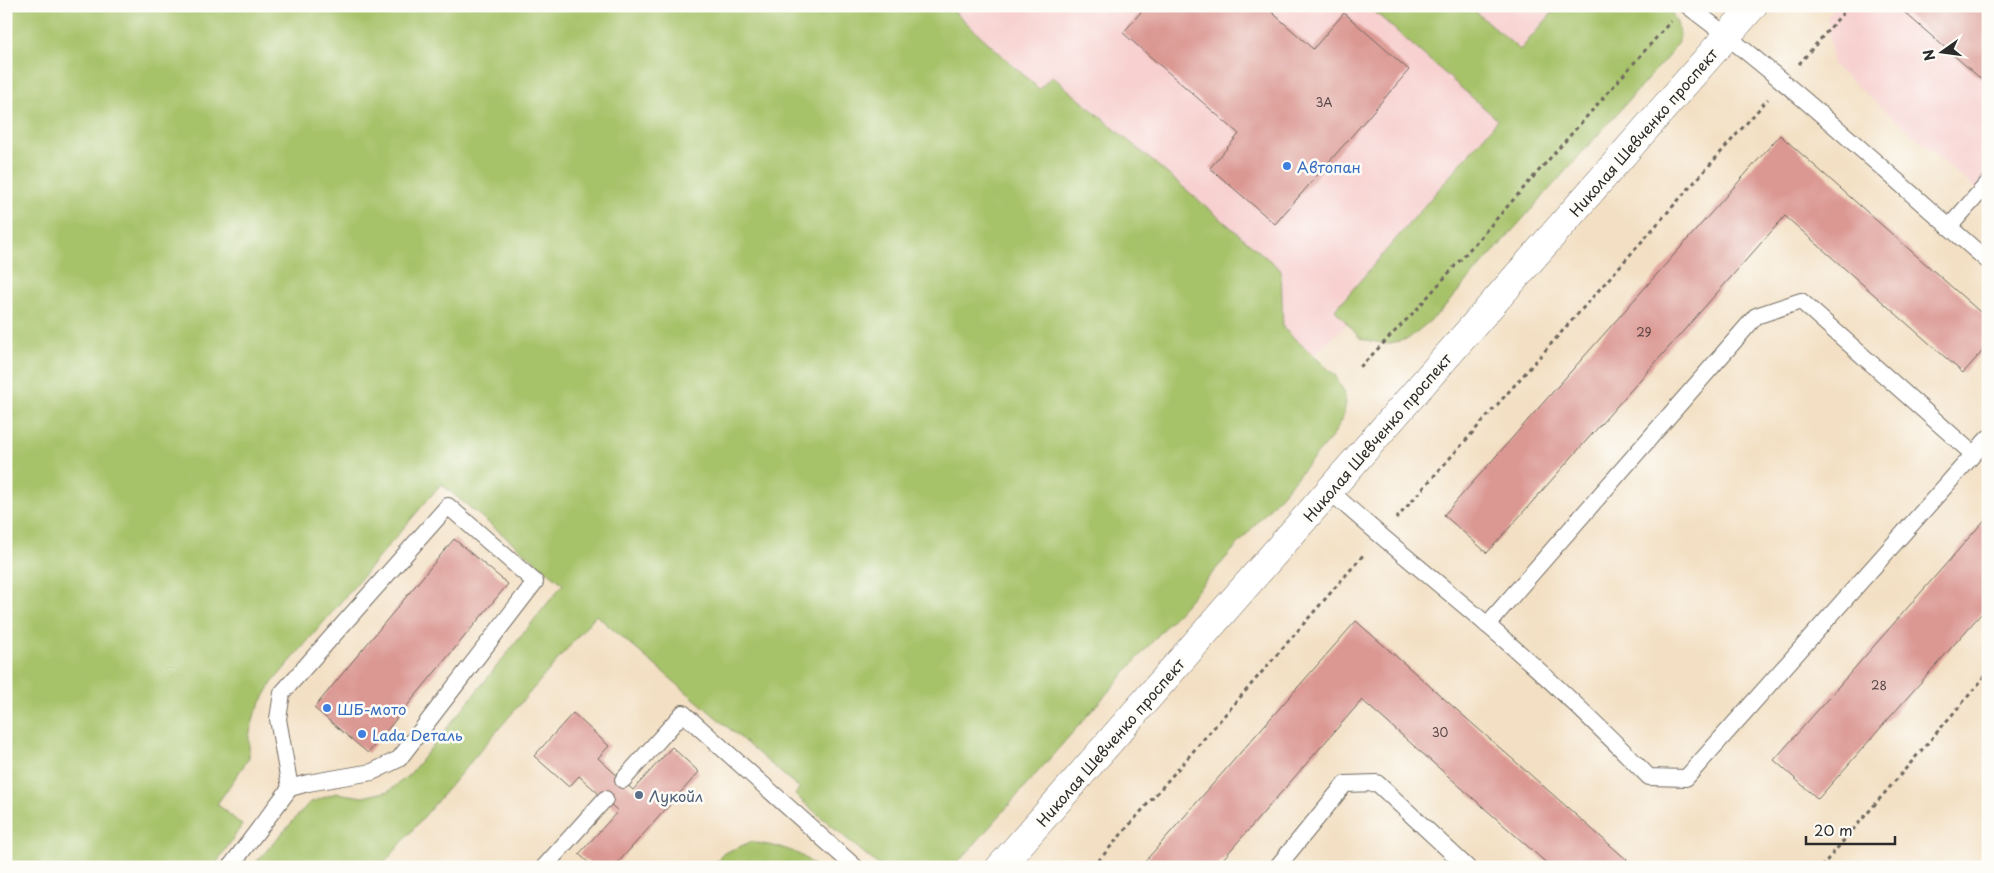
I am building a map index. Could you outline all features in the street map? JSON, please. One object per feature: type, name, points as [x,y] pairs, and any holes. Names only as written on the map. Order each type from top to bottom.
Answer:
[{"type":"main road","name":"Николая Шевченко проспект","points":[[1000,867],[1753,6]]},
{"type":"lane","points":[[1688,6],[1783,82],[1988,261]]},
{"type":"lane","points":[[1949,227],[1988,182]]},
{"type":"lane","points":[[1487,625],[1756,316],[1801,301],[1972,454]]},
{"type":"lane","points":[[1330,491],[1380,537],[1487,625],[1611,738],[1649,777],[1686,778],[1988,438]]},
{"type":"lane","points":[[230,867],[290,788],[372,772],[399,759],[535,582],[448,506],[282,693],[278,718],[290,788]]},
{"type":"lane","points":[[623,780],[683,713],[855,867]]},
{"type":"lane","points":[[1277,867],[1345,784],[1377,783],[1467,867]]},
{"type":"lane","points":[[544,867],[605,799]]},
{"type":"path","points":[[1093,867],[1380,537],[1849,6]]},
{"type":"path","points":[[1360,367],[1416,310],[1672,20]]},
{"type":"path","points":[[1821,867],[1988,673]]},
{"type":"shaded area","points":[[890,6],[1629,6],[1359,313],[1303,365]]},
{"type":"shaded area","points":[[1836,6],[1988,6],[1988,200],[1833,65],[1827,16]]},
{"type":"green space","points":[[6,6],[948,6],[1039,89],[1052,76],[1281,270],[1283,328],[1335,375],[1343,390],[1346,403],[1342,420],[1332,437],[953,867],[883,867],[878,865],[795,795],[799,788],[596,615],[381,867],[252,867],[309,803],[336,793],[363,797],[389,791],[410,774],[563,584],[441,484],[272,683],[255,713],[249,736],[249,758],[217,804],[242,825],[214,867],[6,867]]},
{"type":"green space","points":[[1368,6],[1469,6],[1520,50],[1558,6],[1668,6],[1677,23],[1680,37],[1671,53],[1437,315],[1408,339],[1386,344],[1361,339],[1335,310],[1498,120]]},
{"type":"green space","points":[[751,842],[777,847],[801,855],[816,867],[711,867],[724,853]]},
{"type":"building","points":[[1146,6],[1265,6],[1313,49],[1344,13],[1409,70],[1275,224],[1210,168],[1239,134],[1123,33]]},
{"type":"building","points":[[1908,6],[1988,6],[1988,85],[1904,12]]},
{"type":"building","points":[[1780,135],[1988,319],[1988,345],[1963,373],[1785,216],[1487,553],[1444,515]]},
{"type":"building","points":[[1988,516],[1988,606],[1818,799],[1774,760]]},
{"type":"building","points":[[454,539],[508,584],[368,753],[314,708]]},
{"type":"building","points":[[1356,621],[1635,867],[1551,867],[1362,700],[1216,867],[1140,867]]},
{"type":"building","name":"Лукойл","points":[[573,713],[609,746],[598,758],[633,790],[672,747],[699,772],[614,867],[593,867],[579,854],[618,811],[579,776],[569,787],[534,756]]},
{"type":"place","name":"Автопан","points":[[1287,166]]},
{"type":"place","name":"ШБ-мото","points":[[327,708]]},
{"type":"place","name":"Lada Dеталь","points":[[362,734]]},
{"type":"place","name":"Лукойл","points":[[639,795]]}]
